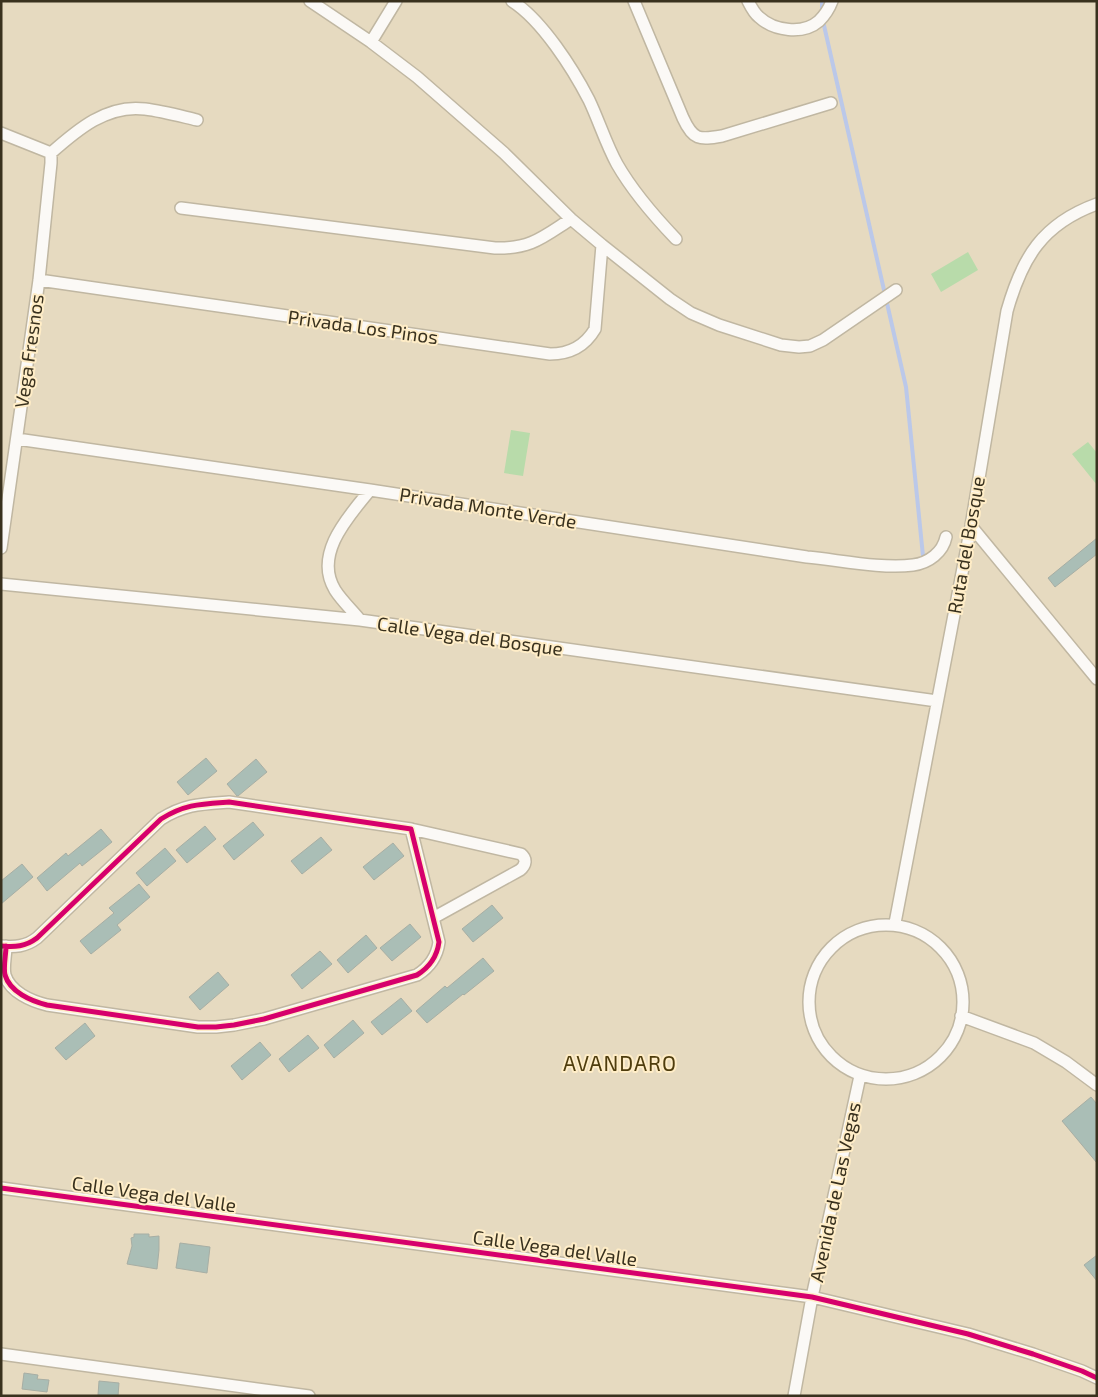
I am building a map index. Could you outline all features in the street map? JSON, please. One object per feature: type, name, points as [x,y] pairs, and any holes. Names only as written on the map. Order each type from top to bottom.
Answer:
[{"type":"street","points":[[310,1],[371,42],[417,77],[504,152],[571,219],[649,284],[691,313],[719,325],[781,345],[810,346],[824,340],[896,290]]},
{"type":"street","points":[[371,42],[396,1]]},
{"type":"street","points":[[512,1],[535,20],[564,59],[588,99],[622,173],[632,189],[676,239]]},
{"type":"street","points":[[634,1],[683,118],[688,129],[695,137],[705,139],[722,136],[830,103]]},
{"type":"street","points":[[748,1],[752,10],[760,19],[783,29],[797,30],[810,27],[818,22],[827,12],[832,1]]},
{"type":"street","points":[[1,133],[51,153],[66,139],[99,116],[115,111],[129,108],[144,109],[197,120]]},
{"type":"street","name":"Vega Fresnos","points":[[1,548],[39,280],[51,153]]},
{"type":"street","name":"Ruta del Bosque","points":[[895,923],[970,526],[1007,312],[1020,272],[1033,250],[1048,233],[1068,218],[1097,204]]},
{"type":"street","points":[[181,208],[495,248],[518,247],[536,242],[571,219]]},
{"type":"street","name":"Privada Los Pinos","points":[[39,280],[558,354],[581,346],[595,329],[602,245]]},
{"type":"street","name":"Privada Monte Verde","points":[[17,439],[370,490],[807,557],[885,565],[914,565],[938,554],[945,544],[946,537]]},
{"type":"street","points":[[360,620],[335,589],[329,575],[329,558],[334,541],[355,508],[370,490]]},
{"type":"street","points":[[970,526],[1097,679]]},
{"type":"street","name":"Calle Vega del Bosque","points":[[1,584],[360,620],[937,701]]},
{"type":"street","points":[[411,829],[433,918],[439,942],[435,958],[430,965],[417,975],[264,1019],[234,1026],[198,1027],[36,1002],[21,994],[10,984],[5,974],[4,946],[20,946],[32,942],[161,819],[183,808],[199,804],[229,802],[411,829],[521,854],[525,859],[526,862],[520,870],[433,918]]},
{"type":"street","points":[[895,923],[926,934],[949,957],[961,989],[961,1016],[951,1043],[938,1060],[921,1072],[901,1080],[880,1081],[860,1076],[839,1064],[823,1045],[813,1021],[811,996],[817,971],[830,949],[848,933],[871,924],[895,923]]},
{"type":"street","points":[[961,1016],[1034,1043],[1066,1062],[1097,1085]]},
{"type":"street","name":"Avenida de Las Vegas","points":[[794,1396],[812,1297],[860,1076]]},
{"type":"street","name":"Calle Vega del Valle","points":[[1,1188],[812,1297],[968,1334],[1033,1354],[1097,1378]]},
{"type":"street","points":[[1,1354],[309,1396]]},
{"type":"green space","points":[[968,252],[978,270],[941,292],[931,274]]},
{"type":"green space","points":[[511,430],[530,433],[523,476],[504,473]]},
{"type":"green space","points":[[1088,442],[1097,453],[1097,485],[1072,454]]},
{"type":"building","points":[[1097,538],[1097,554],[1055,587],[1048,578]]},
{"type":"building","points":[[206,758],[217,771],[188,795],[177,782]]},
{"type":"building","points":[[256,759],[267,772],[237,796],[227,784]]},
{"type":"building","points":[[253,822],[264,835],[234,860],[223,846]]},
{"type":"building","points":[[205,826],[216,839],[187,863],[176,850]]},
{"type":"building","points":[[101,829],[112,842],[82,866],[80,863],[47,891],[37,878],[66,853],[68,856]]},
{"type":"building","points":[[321,837],[332,850],[302,874],[291,861]]},
{"type":"building","points":[[393,843],[404,856],[374,880],[363,867]]},
{"type":"building","points":[[165,848],[176,861],[147,886],[136,873]]},
{"type":"building","points":[[22,864],[33,877],[1,904],[1,881]]},
{"type":"building","points":[[139,884],[150,897],[117,925],[121,930],[91,954],[80,941],[114,913],[109,908]]},
{"type":"building","points":[[492,905],[503,918],[473,942],[462,929]]},
{"type":"building","points":[[410,924],[421,937],[392,961],[380,948]]},
{"type":"building","points":[[366,935],[377,948],[348,973],[337,960]]},
{"type":"building","points":[[320,951],[332,964],[302,989],[291,975]]},
{"type":"building","points":[[483,958],[494,971],[427,1023],[416,1011],[445,986],[447,988]]},
{"type":"building","points":[[218,972],[229,985],[200,1010],[189,997]]},
{"type":"building","points":[[401,998],[412,1011],[382,1035],[371,1022]]},
{"type":"building","points":[[353,1020],[364,1033],[334,1058],[324,1045]]},
{"type":"building","points":[[85,1023],[95,1036],[66,1060],[55,1048]]},
{"type":"building","points":[[308,1035],[319,1048],[289,1072],[279,1059]]},
{"type":"building","points":[[260,1042],[271,1055],[242,1080],[231,1066]]},
{"type":"building","points":[[1091,1097],[1097,1104],[1097,1163],[1062,1121]]},
{"type":"building","points":[[134,1234],[149,1234],[149,1237],[159,1236],[157,1269],[127,1264],[132,1246],[131,1238],[134,1237]]},
{"type":"building","points":[[180,1243],[210,1247],[207,1273],[176,1268]]},
{"type":"building","points":[[1097,1255],[1097,1281],[1084,1265]]},
{"type":"building","points":[[24,1373],[38,1375],[37,1379],[49,1380],[47,1392],[22,1389]]},
{"type":"building","points":[[99,1381],[119,1383],[118,1396],[98,1395]]},
{"type":"waterway","points":[[822,1],[822,12]]},
{"type":"waterway","points":[[823,21],[906,387],[923,556]]},
{"type":"cycle path","points":[[1,946],[6,946],[20,946],[37,938],[161,819],[178,810],[202,804],[229,802],[411,829],[439,942],[437,952],[432,961],[426,969],[417,975],[264,1019],[216,1027],[198,1027],[47,1005],[34,1001],[16,991],[8,981],[4,972],[6,946]]},
{"type":"cycle path","points":[[1,1188],[812,1297],[968,1334],[1033,1354],[1097,1378]]},
{"type":"district","name":"AVANDARO","points":[[620,1064]]}]
